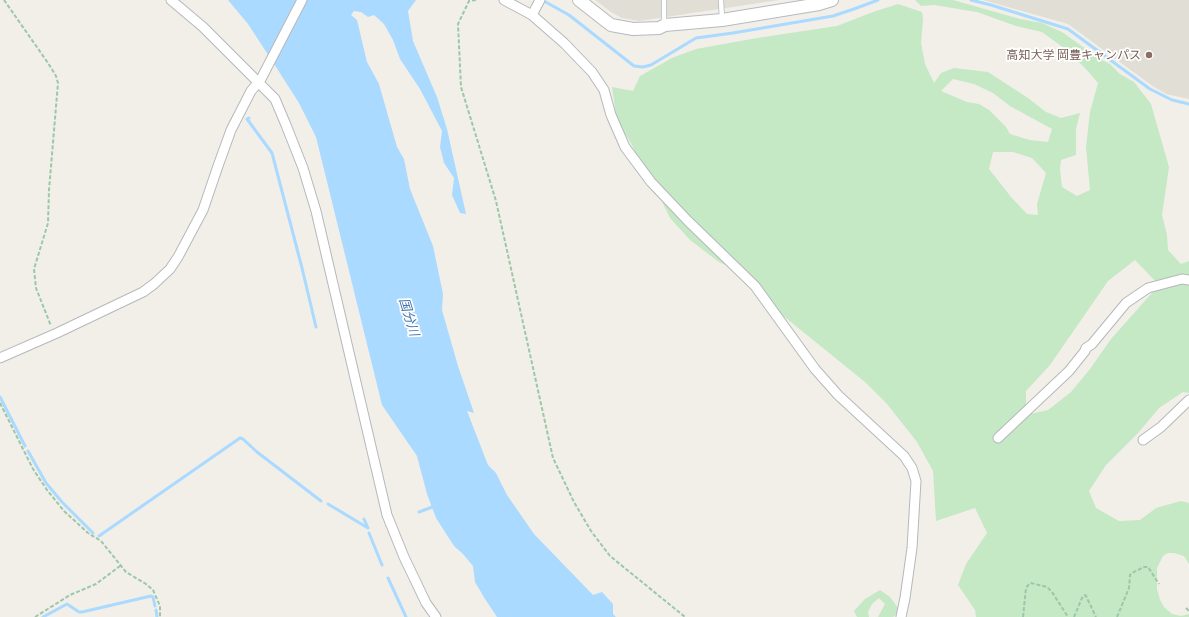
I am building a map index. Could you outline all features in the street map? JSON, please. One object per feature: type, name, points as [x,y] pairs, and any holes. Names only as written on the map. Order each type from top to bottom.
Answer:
[{"type":"street","points":[[170,0],[203,27],[260,81],[275,99],[286,124],[303,168],[316,212],[387,515],[404,557],[426,603],[436,617]]},
{"type":"street","points":[[0,358],[143,292],[170,269],[203,210],[227,140],[251,91],[260,81],[302,0]]},
{"type":"street","points":[[504,0],[536,7],[564,43],[592,72],[604,90],[611,115],[625,147],[651,182],[688,221],[755,286],[815,369],[838,395],[904,456],[912,468],[916,481],[912,548],[902,617]]},
{"type":"street","points":[[579,0],[611,25],[633,29],[659,28],[664,26],[722,20],[819,4],[832,0]]},
{"type":"street","points":[[998,438],[1069,371],[1086,348],[1092,344],[1126,303],[1148,288],[1182,279],[1189,280]]},
{"type":"street","points":[[1143,440],[1161,427],[1189,400]]},
{"type":"lane","points":[[664,0],[664,26]]},
{"type":"lane","points":[[721,0],[722,20]]},
{"type":"path","points":[[4,0],[48,63],[56,76],[58,83],[49,190],[48,223],[34,269],[38,294],[48,320],[55,333]]},
{"type":"path","points":[[476,0],[469,1],[458,24],[461,87],[496,201],[553,458],[574,502],[591,531],[610,556],[685,617]]},
{"type":"path","points":[[0,404],[28,459],[47,490],[64,511],[88,533],[101,541],[120,566],[153,590],[160,606],[160,617]]},
{"type":"path","points":[[35,617],[70,595],[96,584],[120,566]]},
{"type":"path","points":[[1118,616],[1129,588],[1130,575],[1132,573],[1144,567],[1148,567],[1159,584]]},
{"type":"path","points":[[1023,617],[1026,588],[1031,583],[1047,587],[1052,592],[1068,617]]},
{"type":"path","points":[[1074,617],[1082,598],[1085,595],[1096,617]]},
{"type":"path","points":[[1186,608],[1189,611]]},
{"type":"shaded area","points":[[595,0],[779,0],[639,21],[622,18]]},
{"type":"shaded area","name":"高知大学 岡豊キャンパス","points":[[983,0],[1189,0],[1189,99],[1166,94],[1151,85],[1068,24]]},
{"type":"green space","points":[[915,0],[953,0],[1020,19],[1042,23],[1062,32],[1100,59],[1110,64],[1120,74],[1134,82],[1151,104],[1169,167],[1162,215],[1167,235],[1168,250],[1181,264],[1189,261],[1189,393],[1183,392],[1159,408],[1139,432],[1106,465],[1089,491],[1096,508],[1119,521],[1140,520],[1156,508],[1181,501],[1189,503],[1189,564],[1184,556],[1168,553],[1163,556],[1157,568],[1157,589],[1164,607],[1172,614],[1181,616],[1189,614],[1189,617],[976,617],[975,610],[958,585],[966,564],[987,533],[975,508],[936,521],[933,471],[917,442],[887,404],[865,382],[776,310],[738,271],[719,262],[690,240],[670,218],[657,191],[641,165],[631,143],[617,121],[612,87],[633,91],[640,76],[672,58],[696,49],[837,26],[898,4],[922,12],[923,19],[921,43],[925,64],[934,83],[941,73],[954,68],[988,72],[1028,98],[1046,112],[1061,118],[1080,113],[1076,129],[1076,155],[1061,160],[1060,169],[1062,187],[1077,196],[1090,190],[1086,147],[1090,112],[1098,83],[1085,68],[1064,48],[1042,32],[1016,26],[977,12],[934,5],[921,6]],"holes":[[[953,79],[974,84],[993,93],[1010,106],[1052,129],[1048,142],[1030,140],[1010,134],[1006,127],[989,110],[979,104],[967,102],[941,91]],[[993,152],[1013,152],[1032,158],[1046,173],[1037,204],[1038,215],[1027,214],[1011,197],[989,169]],[[1135,260],[1159,285],[1111,339],[1090,369],[1071,392],[1048,410],[1026,415],[1026,391],[1050,365],[1108,281]]]},
{"type":"green space","points":[[880,590],[890,597],[898,608],[895,616],[878,617],[885,604],[879,598],[872,604],[868,612],[869,617],[857,617],[854,611],[865,599]]},
{"type":"water","name":"国分川","points":[[228,0],[416,0],[408,11],[413,41],[437,97],[447,129],[466,214],[460,213],[452,195],[454,178],[444,163],[440,147],[442,131],[420,89],[400,59],[393,40],[384,24],[374,15],[368,17],[361,12],[354,11],[351,15],[357,20],[367,62],[379,84],[397,147],[404,159],[410,189],[433,246],[443,294],[442,310],[458,366],[474,413],[467,411],[488,465],[496,473],[507,495],[534,534],[593,595],[602,592],[613,604],[613,614],[616,617],[497,617],[485,599],[475,582],[473,566],[454,546],[436,518],[427,494],[417,456],[382,405],[316,137],[299,103],[276,67],[248,24]]},
{"type":"waterway","points":[[542,0],[569,15],[634,66],[643,67],[651,65],[696,38],[833,16],[878,0]]},
{"type":"waterway","points":[[971,0],[1068,29],[1150,89],[1172,100],[1189,104]]},
{"type":"waterway","points":[[249,118],[247,119],[272,153],[316,327]]},
{"type":"waterway","points":[[0,397],[25,446]]},
{"type":"waterway","points":[[99,536],[240,438],[321,501]]},
{"type":"waterway","points":[[28,451],[46,483],[62,502],[93,533]]},
{"type":"waterway","points":[[328,504],[368,528]]},
{"type":"waterway","points":[[419,512],[435,506]]},
{"type":"waterway","points":[[364,519],[368,528]]},
{"type":"waterway","points":[[369,533],[382,565]]},
{"type":"waterway","points":[[388,578],[406,617]]},
{"type":"waterway","points":[[43,617],[67,604],[79,612],[82,612],[151,596],[153,597],[155,606]]},
{"type":"waterway","points":[[156,610],[157,617]]},
{"type":"place","name":"高知大学 岡豊キャンパス","points":[[1149,55]]}]
